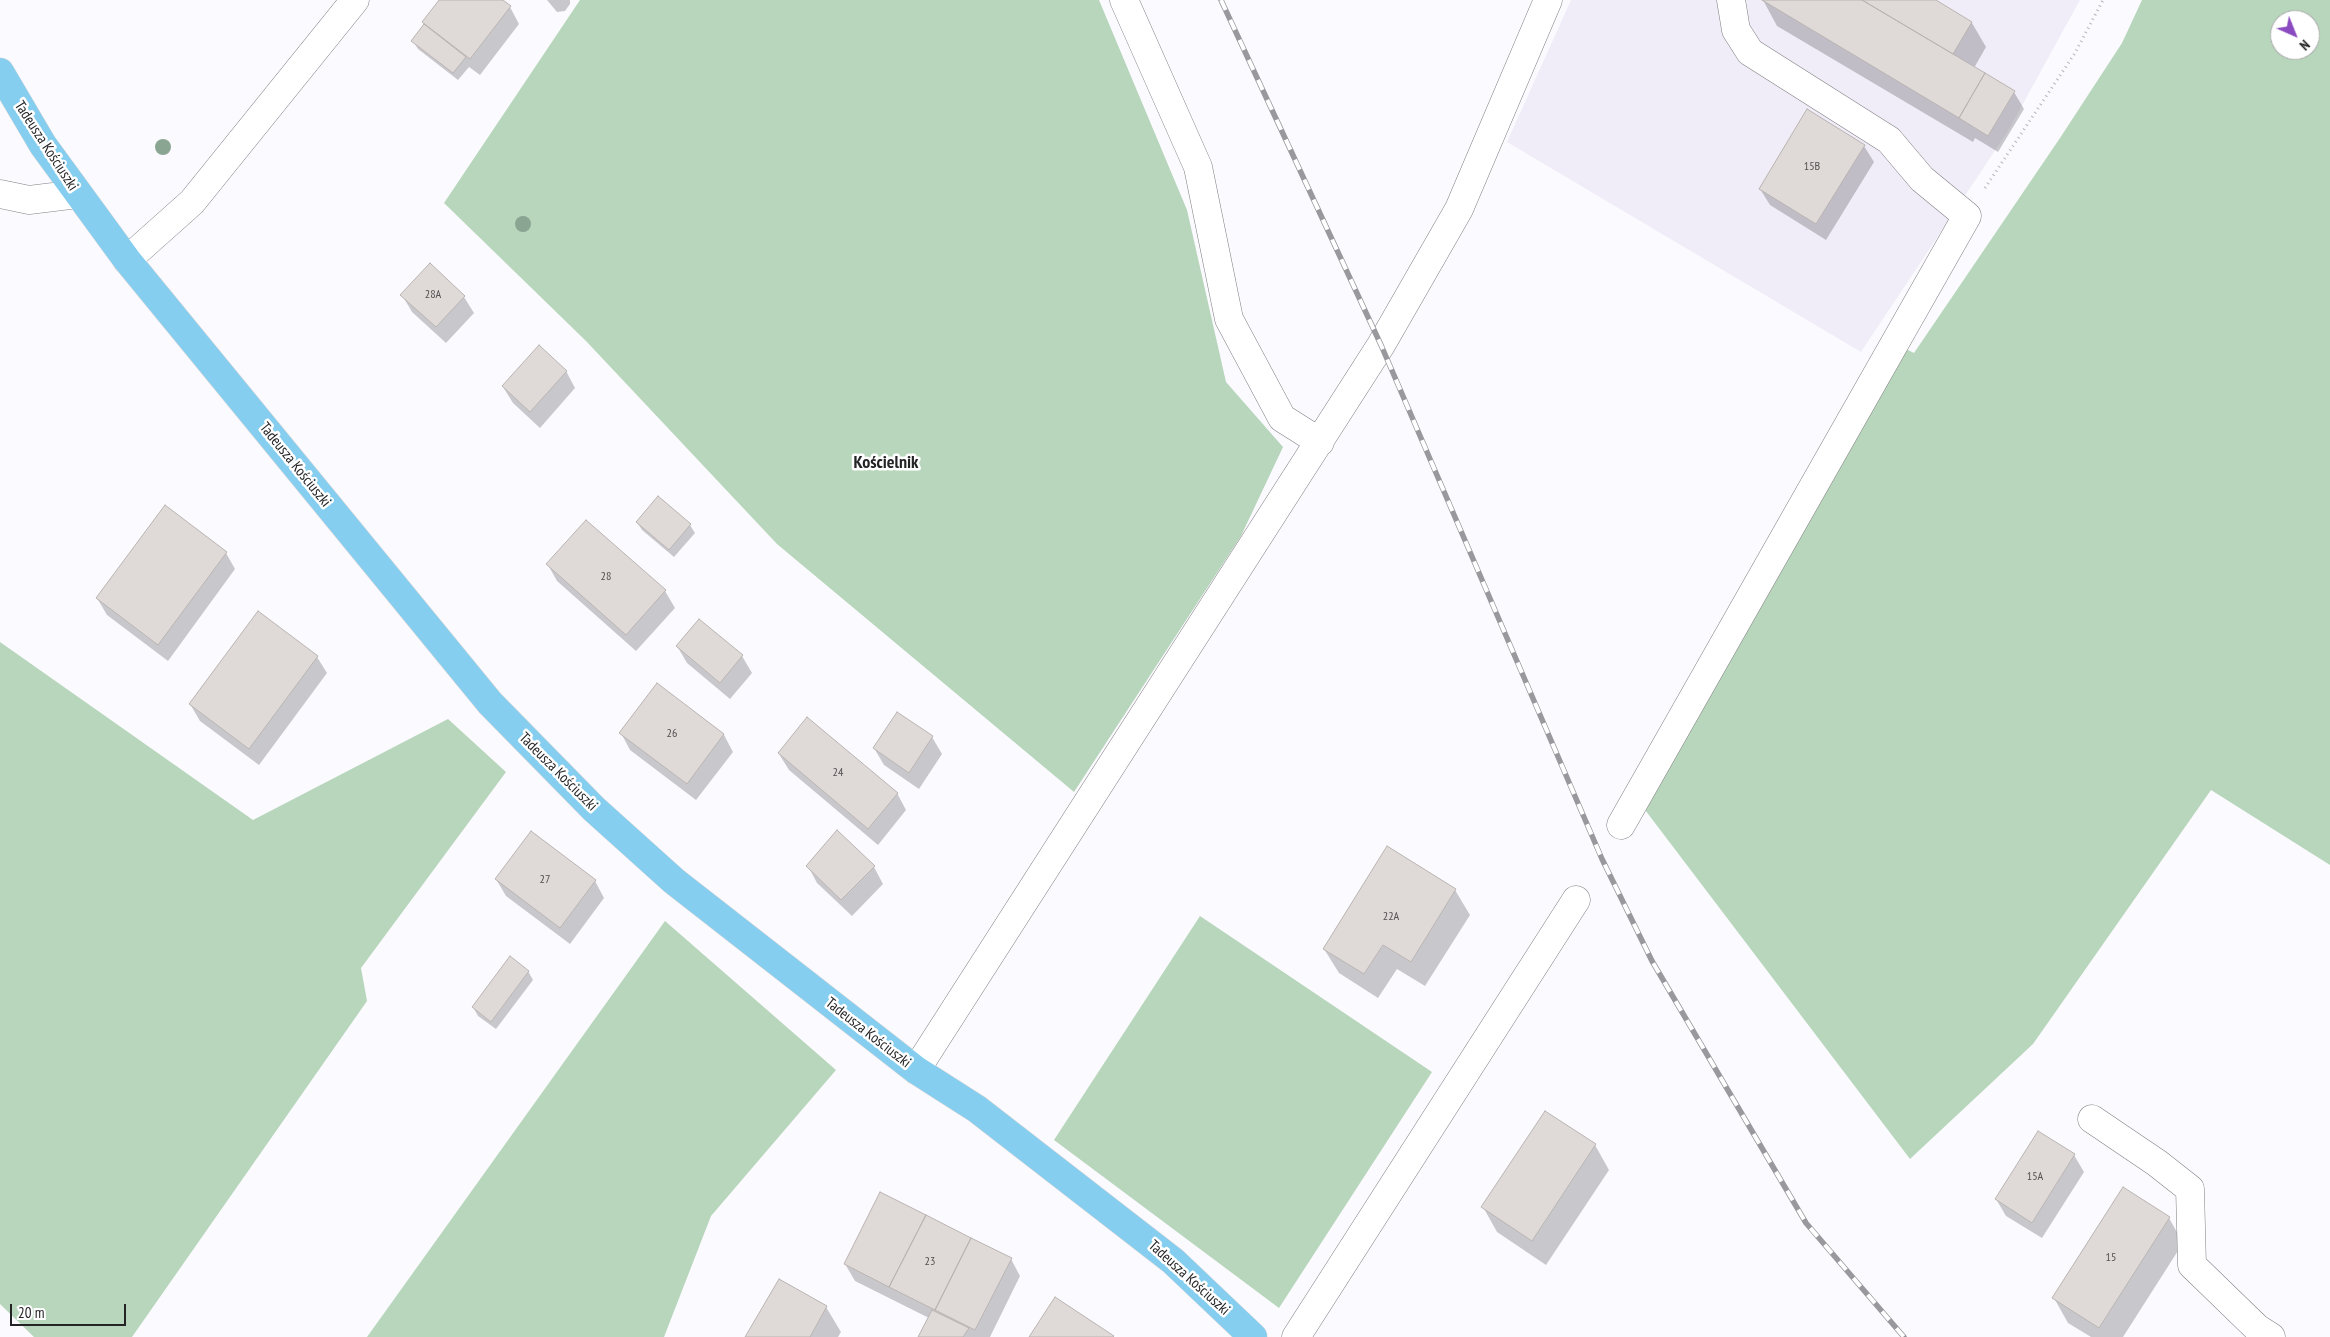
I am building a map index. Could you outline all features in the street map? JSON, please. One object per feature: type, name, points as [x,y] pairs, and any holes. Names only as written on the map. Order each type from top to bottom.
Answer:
[{"type":"main road","name":"Tadeusza Kościuszki","points":[[0,72],[43,145],[128,260],[490,704],[594,809],[674,882],[916,1070],[977,1109],[1173,1261],[1253,1337]]},
{"type":"street","points":[[128,260],[192,202],[355,0]]},
{"type":"street","points":[[1124,0],[1198,167],[1229,319],[1282,418],[1320,442]]},
{"type":"street","points":[[916,1070],[1381,345],[1459,209],[1548,0]]},
{"type":"street","points":[[1621,825],[1967,216],[1922,179],[1889,140],[1750,52],[1736,30],[1731,0]]},
{"type":"street","points":[[0,194],[29,200],[78,194]]},
{"type":"street","points":[[1296,1337],[1576,900]]},
{"type":"street","points":[[2092,1119],[2157,1163],[2190,1189],[2192,1265],[2257,1328],[2271,1337]]},
{"type":"path","points":[[1967,216],[2075,53],[2103,0]]},
{"type":"shaded area","points":[[1571,0],[2080,0],[2008,131],[1861,352],[1507,142]]},
{"type":"green space","points":[[580,0],[1099,0],[1187,210],[1226,382],[1283,447],[1241,536],[1074,792],[777,544],[586,341],[444,203]]},
{"type":"green space","points":[[2142,0],[2330,0],[2330,865],[2211,790],[2033,1044],[1910,1159],[1636,798],[1894,343],[1914,353],[2122,43]]},
{"type":"green space","points":[[0,642],[253,820],[448,719],[506,772],[361,968],[367,1001],[132,1337],[34,1337],[0,1304]]},
{"type":"green space","points":[[1200,916],[1432,1072],[1279,1308],[1054,1140]]},
{"type":"green space","points":[[665,921],[836,1070],[711,1216],[664,1337],[367,1337]]},
{"type":"building","points":[[439,0],[503,0],[511,6],[470,59],[422,22]]},
{"type":"building","points":[[1762,0],[1862,0],[1985,73],[1959,118]]},
{"type":"building","points":[[1862,0],[1936,0],[1972,22],[1953,54]]},
{"type":"building","points":[[424,24],[466,57],[453,73],[411,41]]},
{"type":"building","points":[[1985,73],[2015,91],[1988,136],[1959,118]]},
{"type":"building","points":[[1807,109],[1865,145],[1816,224],[1759,189]]},
{"type":"building","points":[[430,263],[465,296],[436,327],[400,295]]},
{"type":"building","points":[[539,345],[567,371],[530,412],[502,386]]},
{"type":"building","points":[[658,496],[691,524],[669,550],[636,522]]},
{"type":"building","points":[[165,505],[227,552],[158,645],[96,598]]},
{"type":"building","points":[[586,520],[666,590],[626,635],[546,564]]},
{"type":"building","points":[[258,611],[318,656],[249,749],[189,704]]},
{"type":"building","points":[[699,619],[743,655],[720,683],[676,646]]},
{"type":"building","points":[[657,683],[724,734],[687,784],[619,733]]},
{"type":"building","points":[[897,712],[933,736],[909,773],[873,748]]},
{"type":"building","points":[[807,717],[898,793],[868,829],[778,753]]},
{"type":"building","points":[[837,830],[875,866],[841,900],[806,866]]},
{"type":"building","points":[[531,831],[596,880],[560,928],[495,879]]},
{"type":"building","points":[[1387,846],[1456,889],[1411,962],[1383,945],[1364,974],[1323,949]]},
{"type":"building","points":[[510,956],[529,971],[491,1022],[472,1007]]},
{"type":"building","points":[[1545,1111],[1596,1144],[1532,1241],[1481,1207]]},
{"type":"building","points":[[2038,1131],[2075,1154],[2032,1223],[1995,1199]]},
{"type":"building","points":[[2123,1187],[2170,1217],[2099,1328],[2052,1298]]},
{"type":"building","points":[[880,1192],[926,1215],[889,1287],[844,1264]]},
{"type":"building","points":[[926,1215],[971,1238],[935,1310],[889,1287]]},
{"type":"building","points":[[971,1238],[1012,1258],[975,1330],[935,1310]]},
{"type":"building","points":[[779,1279],[827,1306],[810,1337],[745,1337]]},
{"type":"building","points":[[1055,1297],[1114,1336],[1029,1337]]},
{"type":"building","points":[[932,1310],[969,1328],[963,1337],[918,1337]]},
{"type":"railway","points":[[1221,0],[1381,345],[1602,859],[1652,961],[1806,1223],[1904,1337]]},
{"type":"district","name":"Kościelnik","points":[[886,463]]}]
